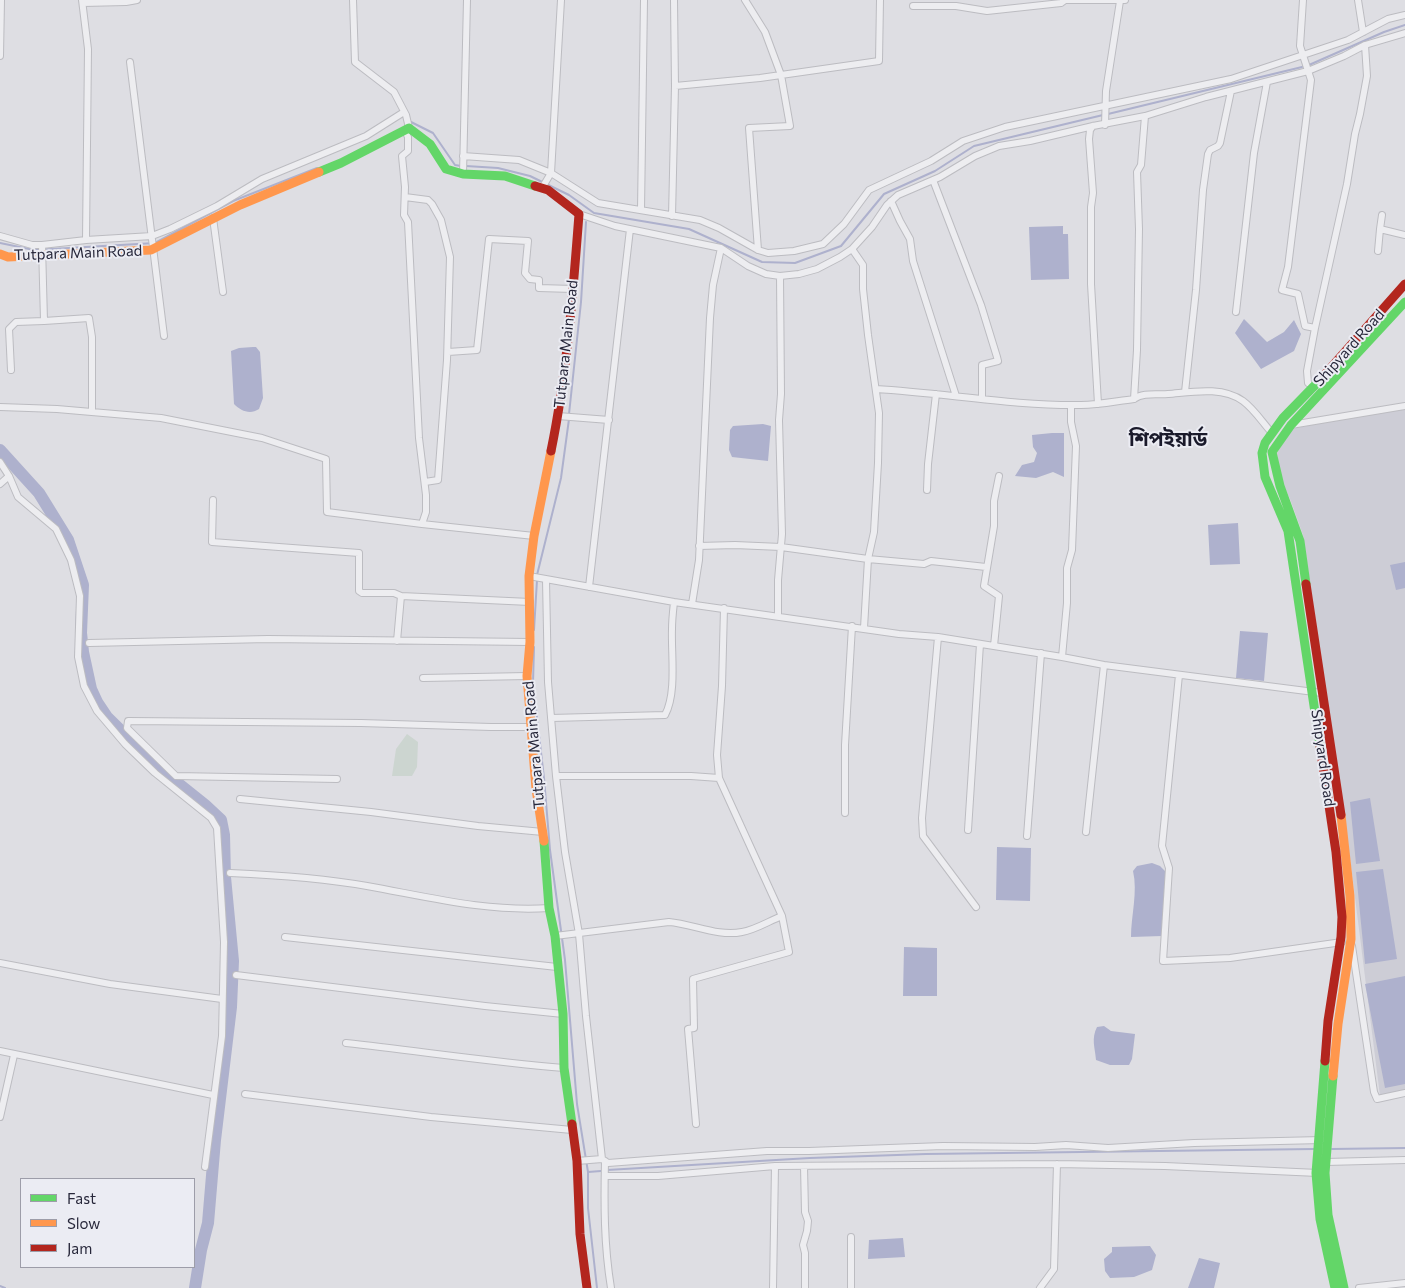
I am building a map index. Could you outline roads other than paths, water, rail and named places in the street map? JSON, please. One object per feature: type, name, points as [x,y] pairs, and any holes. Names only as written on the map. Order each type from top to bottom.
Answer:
[{"type":"main road","name":"Tutpara Main Road","points":[[0,254],[8,257],[42,250],[153,243],[341,163],[407,129]]},
{"type":"main road","points":[[407,129],[430,144],[446,169],[505,176],[544,185],[579,214]]},
{"type":"main road","name":"Tutpara Main Road","points":[[579,214],[565,417],[534,536],[530,576],[530,642],[527,676],[536,790],[543,832],[549,908],[555,936],[563,1014],[564,1068],[577,1161],[580,1234],[587,1288]]},
{"type":"main road","name":"Shipyard Road","points":[[1334,1288],[1320,1219],[1321,1173],[1326,1162],[1338,1024],[1351,940],[1350,896],[1341,817],[1288,531],[1270,491],[1263,466],[1262,453],[1265,443],[1284,418],[1405,284]]},
{"type":"main road","points":[[1291,425],[1405,302]]},
{"type":"main road","name":"Shipyard Road","points":[[1291,425],[1272,452],[1274,470],[1300,542],[1342,917],[1328,1021],[1318,1140],[1328,1215],[1344,1288]]},
{"type":"street","points":[[0,56],[2,0]]},
{"type":"street","points":[[86,240],[88,49],[82,1],[126,2],[137,0]]},
{"type":"street","points":[[353,0],[355,62],[394,92],[405,114],[407,129],[408,150],[402,156],[405,197],[404,215],[408,222],[414,306],[417,404],[426,512],[422,524]]},
{"type":"street","points":[[463,172],[467,0]]},
{"type":"street","points":[[544,185],[552,174],[561,0]]},
{"type":"street","points":[[641,210],[644,0]]},
{"type":"street","points":[[672,216],[676,86],[674,0]]},
{"type":"street","points":[[744,0],[765,32],[781,75],[790,126],[749,128],[758,250]]},
{"type":"street","points":[[676,86],[781,75],[880,61],[880,0]]},
{"type":"street","points":[[969,9],[970,0]]},
{"type":"street","points":[[913,6],[956,6],[987,11],[1061,3],[1066,0],[1125,0]]},
{"type":"street","points":[[1302,0],[1300,46],[1310,80],[1288,267],[1282,290],[1298,294],[1305,326],[1315,328]]},
{"type":"street","points":[[1358,0],[1363,32]]},
{"type":"street","points":[[1104,122],[1104,109],[1120,1]]},
{"type":"street","points":[[463,158],[519,160],[552,174],[598,203],[700,220],[720,228],[758,250],[768,253],[794,251],[822,244],[844,224],[869,190],[931,161],[963,141],[1005,127],[1104,109],[1231,79],[1348,40],[1388,19],[1405,15]]},
{"type":"street","points":[[579,214],[630,229],[721,248],[748,266],[766,274],[780,276],[799,274],[817,269],[852,249],[898,195],[933,180],[975,156],[999,146],[1030,141],[1104,122],[1145,116],[1308,71],[1365,45],[1405,33]]},
{"type":"street","points":[[1314,387],[1308,383],[1307,371],[1345,194],[1367,76],[1365,45]]},
{"type":"street","points":[[130,62],[164,336]]},
{"type":"street","points":[[1236,312],[1254,153],[1267,82]]},
{"type":"street","points":[[1185,392],[1198,265],[1203,190],[1208,154],[1210,150],[1220,144],[1231,91]]},
{"type":"street","points":[[0,236],[32,245],[42,250],[86,240],[153,243],[170,229],[217,206],[262,179],[366,136],[405,114]]},
{"type":"street","points":[[1134,398],[1137,350],[1139,229],[1136,172],[1141,165],[1145,116]]},
{"type":"street","points":[[1093,126],[1090,130],[1089,140],[1093,193],[1091,207],[1091,284],[1098,404]]},
{"type":"street","points":[[933,180],[981,305],[998,361],[982,365],[982,399]]},
{"type":"street","points":[[405,197],[428,200],[432,204],[441,220],[450,257],[448,352],[438,480],[424,482]]},
{"type":"street","points":[[891,201],[910,239],[913,261],[956,396]]},
{"type":"street","points":[[1378,251],[1382,215]]},
{"type":"street","points":[[213,218],[223,292]]},
{"type":"street","points":[[589,587],[630,229]]},
{"type":"street","points":[[1380,229],[1405,235]]},
{"type":"street","points":[[448,352],[477,350],[489,239],[528,241],[525,274],[530,279],[539,280],[539,288],[573,289]]},
{"type":"street","points":[[692,604],[700,560],[699,546],[710,318],[713,285],[721,248]]},
{"type":"street","points":[[852,249],[863,265],[863,289],[868,335],[879,412],[874,532],[868,559],[864,628]]},
{"type":"street","points":[[42,250],[44,321]]},
{"type":"street","points":[[778,616],[778,580],[781,546],[780,276]]},
{"type":"street","points":[[11,370],[9,329],[16,322],[89,318],[92,338],[92,412]]},
{"type":"street","points":[[876,389],[1071,405],[1098,404],[1150,394],[1220,392],[1244,402],[1272,433]]},
{"type":"street","points":[[927,490],[936,394]]},
{"type":"street","points":[[1062,657],[1068,568],[1072,550],[1076,446],[1071,422],[1071,405]]},
{"type":"street","points":[[0,406],[170,419],[262,438],[326,459],[327,512],[534,536]]},
{"type":"street","points":[[1291,425],[1405,406]]},
{"type":"street","points":[[565,417],[609,420]]},
{"type":"street","points":[[0,462],[9,476],[18,497],[56,529],[71,560],[80,596],[78,657],[84,686],[97,711],[131,750],[155,773],[211,818],[217,828],[224,942],[222,1036],[205,1167]]},
{"type":"street","points":[[0,484],[9,476]]},
{"type":"street","points":[[994,646],[999,596],[984,586],[994,526],[994,501],[999,476]]},
{"type":"street","points":[[213,500],[212,542],[359,553],[359,591],[362,593],[394,593],[401,596],[530,602]]},
{"type":"street","points":[[699,546],[781,546],[868,559],[924,564],[931,561],[986,566]]},
{"type":"street","points":[[530,576],[674,602],[899,634],[938,637],[1104,665],[1318,693]]},
{"type":"street","points":[[546,580],[548,682],[556,776],[565,852],[579,934],[586,1016],[604,1160],[604,1227],[611,1288]]},
{"type":"street","points":[[397,640],[401,596]]},
{"type":"street","points":[[551,718],[665,715],[668,710],[671,693],[674,602]]},
{"type":"street","points":[[696,1124],[688,1029],[694,1028],[693,979],[789,952],[782,916],[719,778],[717,755],[722,686],[724,608]]},
{"type":"street","points":[[845,813],[845,745],[852,626]]},
{"type":"street","points":[[938,637],[923,808],[923,836],[976,907]]},
{"type":"street","points":[[89,643],[239,640],[530,642]]},
{"type":"street","points":[[968,830],[980,644]]},
{"type":"street","points":[[1027,836],[1041,653]]},
{"type":"street","points":[[1086,832],[1104,665]]},
{"type":"street","points":[[1178,674],[1162,846],[1169,868],[1164,961],[1230,958],[1351,940],[1374,1092],[1377,1099],[1405,1093]]},
{"type":"street","points":[[423,678],[527,676]]},
{"type":"street","points":[[337,779],[176,776],[127,728],[128,721],[361,723],[491,727],[532,726]]},
{"type":"street","points":[[556,776],[683,776],[719,778]]},
{"type":"street","points":[[240,799],[543,832]]},
{"type":"street","points":[[230,873],[330,880],[482,907],[520,910],[549,908]]},
{"type":"street","points":[[555,936],[668,922],[684,923],[727,933],[743,932],[782,916]]},
{"type":"street","points":[[286,937],[557,967]]},
{"type":"street","points":[[0,963],[110,984],[222,999]]},
{"type":"street","points":[[236,976],[563,1014]]},
{"type":"street","points":[[346,1043],[564,1068]]},
{"type":"street","points":[[0,1051],[213,1095]]},
{"type":"street","points":[[0,1117],[1,1105],[14,1055]]},
{"type":"street","points":[[245,1094],[422,1116],[513,1126],[572,1130]]},
{"type":"street","points":[[577,1161],[604,1160],[608,1163],[767,1151],[943,1146],[1035,1147],[1066,1145],[1108,1148],[1194,1143],[1328,1141]]},
{"type":"street","points":[[1326,1162],[1405,1160]]},
{"type":"street","points":[[605,1176],[658,1176],[774,1166],[1056,1164],[1165,1166],[1321,1173]]},
{"type":"street","points":[[1040,1288],[1054,1269],[1056,1164]]},
{"type":"street","points":[[773,1288],[774,1166]]},
{"type":"street","points":[[804,1166],[805,1212],[808,1220],[803,1245],[805,1253],[805,1288]]},
{"type":"street","points":[[851,1237],[851,1288]]},
{"type":"street","points":[[1359,1288],[1405,1283]]},
{"type":"water","points":[[1063,226],[1063,234],[1068,234],[1069,279],[1031,280],[1029,227]]},
{"type":"water","points":[[1244,319],[1267,342],[1284,332],[1294,320],[1301,334],[1294,351],[1261,369],[1235,333]]},
{"type":"water","points":[[256,347],[260,352],[263,398],[259,409],[249,412],[240,409],[234,404],[231,351],[239,348]]},
{"type":"water","points":[[763,424],[771,426],[768,461],[732,457],[729,450],[730,430],[733,426]]},
{"type":"water","points":[[1064,433],[1064,477],[1053,472],[1036,478],[1015,476],[1022,465],[1034,462],[1037,453],[1033,447],[1032,435]]},
{"type":"water","points":[[1238,523],[1240,564],[1210,565],[1208,525]]},
{"type":"water","points":[[1405,562],[1405,588],[1396,590],[1390,565]]},
{"type":"water","points":[[1240,631],[1268,633],[1264,681],[1236,678]]},
{"type":"water","points":[[1370,798],[1380,861],[1356,864],[1350,802]]},
{"type":"water","points":[[997,847],[1031,848],[1030,901],[996,900]]},
{"type":"water","points":[[1152,863],[1160,866],[1166,872],[1162,936],[1131,937],[1135,896],[1133,871],[1137,866]]},
{"type":"water","points":[[1383,869],[1397,959],[1365,964],[1356,872]]},
{"type":"water","points":[[904,947],[937,948],[937,996],[903,996]]},
{"type":"water","points":[[1405,976],[1405,1084],[1385,1088],[1365,984]]},
{"type":"water","points":[[1104,1026],[1111,1031],[1135,1034],[1132,1059],[1129,1065],[1110,1065],[1096,1060],[1094,1035],[1097,1027]]},
{"type":"water","points":[[903,1238],[905,1257],[868,1259],[869,1240]]},
{"type":"water","points":[[1150,1246],[1156,1255],[1152,1270],[1134,1277],[1110,1278],[1105,1271],[1104,1259],[1112,1252],[1112,1247]]},
{"type":"water","points":[[1199,1258],[1220,1263],[1214,1288],[1188,1288]]},
{"type":"waterway","points":[[1309,65],[1384,32],[1405,25]]},
{"type":"waterway","points":[[1108,114],[1302,67]]},
{"type":"waterway","points":[[466,166],[498,168],[530,176],[569,195],[594,213],[689,229],[762,262],[795,263],[841,246],[884,194],[935,171],[974,146],[1103,115]]},
{"type":"waterway","points":[[411,122],[433,133],[455,165],[461,166]]},
{"type":"waterway","points":[[0,243],[34,250],[155,243],[233,201],[317,168]]},
{"type":"waterway","points":[[569,414],[581,302],[586,222]]},
{"type":"waterway","points":[[537,575],[561,478],[569,419]]},
{"type":"waterway","points":[[0,450],[39,493],[68,540],[83,585],[81,633],[83,652],[91,689],[97,702],[107,717],[160,769],[221,820],[224,835],[225,877],[233,961],[231,1007],[215,1140],[208,1223],[201,1250],[195,1288]]},
{"type":"waterway","points":[[534,630],[537,580]]},
{"type":"waterway","points":[[534,647],[533,683],[550,850],[565,960],[577,1104],[588,1172],[588,1208],[597,1288]]},
{"type":"waterway","points":[[1332,1149],[1405,1148]]},
{"type":"waterway","points":[[607,1170],[810,1158],[926,1154],[1314,1149]]},
{"type":"waterway","points":[[588,1172],[601,1171]]},
{"type":"waterway","points":[[0,1286],[5,1288]]},
{"type":"district","name":"শিপইয়ার্ড","points":[[1168,439]]}]
